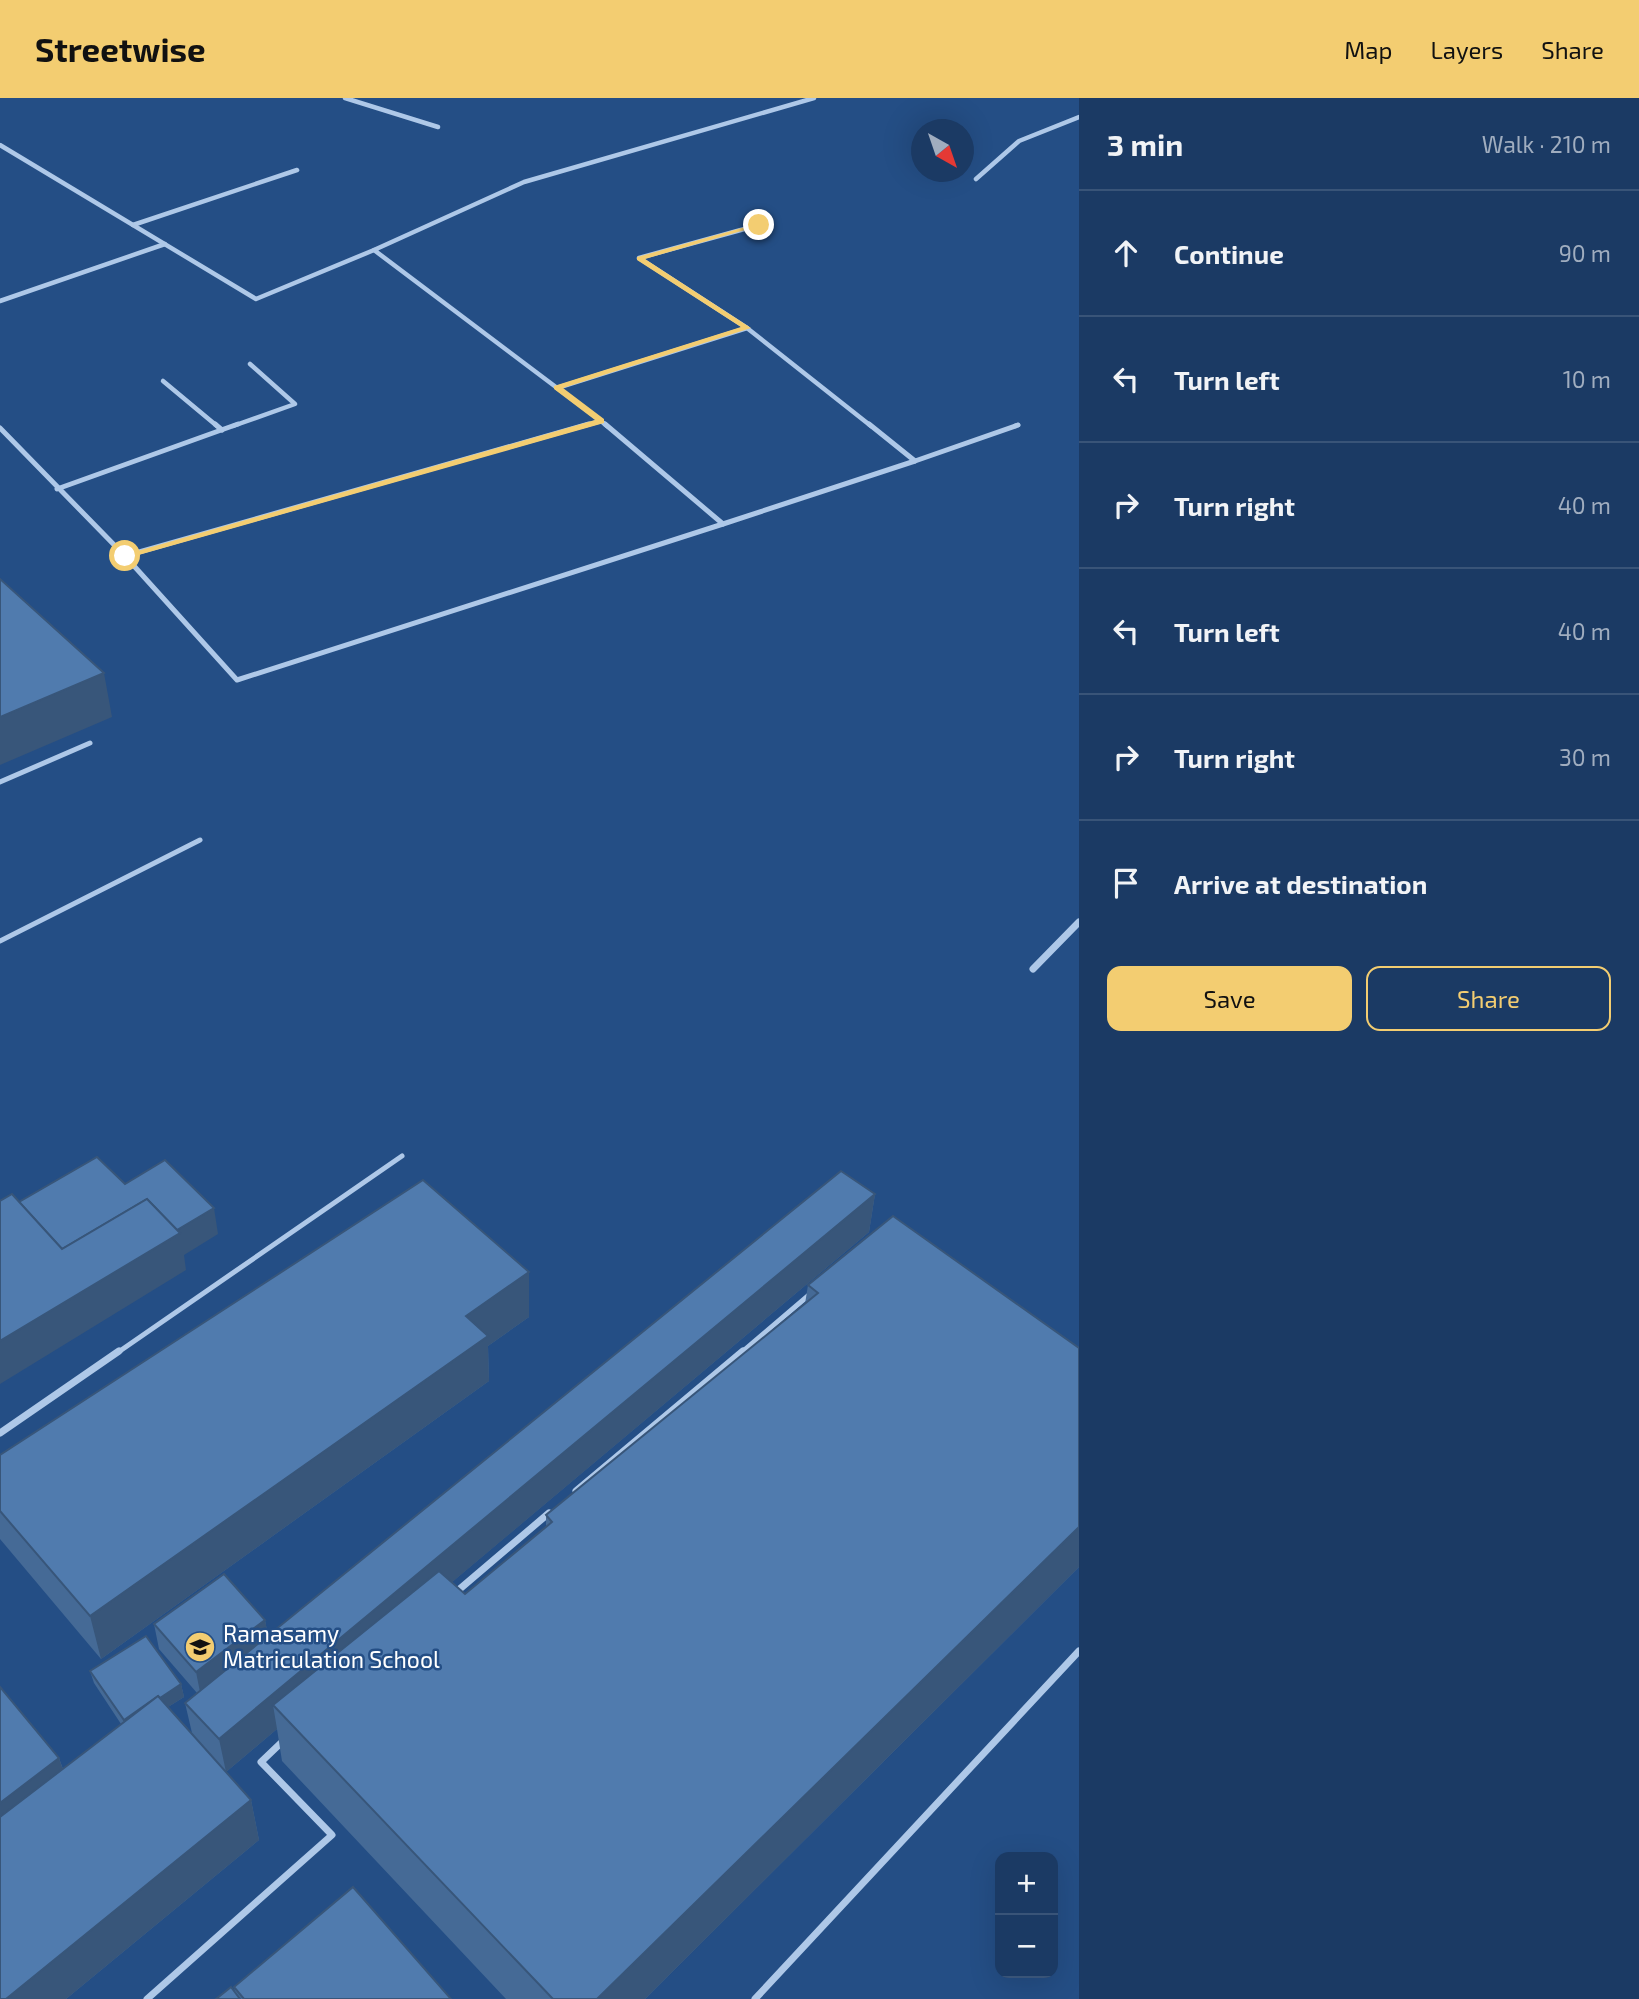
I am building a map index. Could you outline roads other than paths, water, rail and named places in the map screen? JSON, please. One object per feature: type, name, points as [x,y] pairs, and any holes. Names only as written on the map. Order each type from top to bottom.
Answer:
[{"type":"street","points":[[345,98],[438,127]]},
{"type":"street","points":[[0,145],[256,299],[374,250],[524,182],[814,98]]},
{"type":"street","points":[[976,179],[1019,141],[1079,117]]},
{"type":"street","points":[[133,225],[297,170]]},
{"type":"street","points":[[759,225],[639,258],[747,328],[915,461]]},
{"type":"street","points":[[0,301],[164,244]]},
{"type":"street","points":[[374,250],[601,421],[723,524]]},
{"type":"street","points":[[557,388],[747,328]]},
{"type":"street","points":[[57,489],[295,404],[250,364]]},
{"type":"street","points":[[163,381],[222,430]]},
{"type":"street","points":[[125,556],[601,421]]},
{"type":"street","points":[[0,428],[125,556],[237,680],[723,524],[1018,425]]},
{"type":"street","points":[[0,782],[90,743]]},
{"type":"street","points":[[1033,969],[1079,922]]},
{"type":"lane","points":[[0,942],[200,840]]},
{"type":"lane","points":[[0,1433],[402,1156]]},
{"type":"lane","points":[[571,1495],[821,1286]]},
{"type":"lane","points":[[446,1601],[561,1504]]},
{"type":"lane","points":[[755,1999],[1079,1651]]},
{"type":"lane","points":[[147,1999],[332,1835],[261,1762],[291,1734]]},
{"type":"place","name":"Ramasamy Matriculation School","points":[[200,1647]]}]
